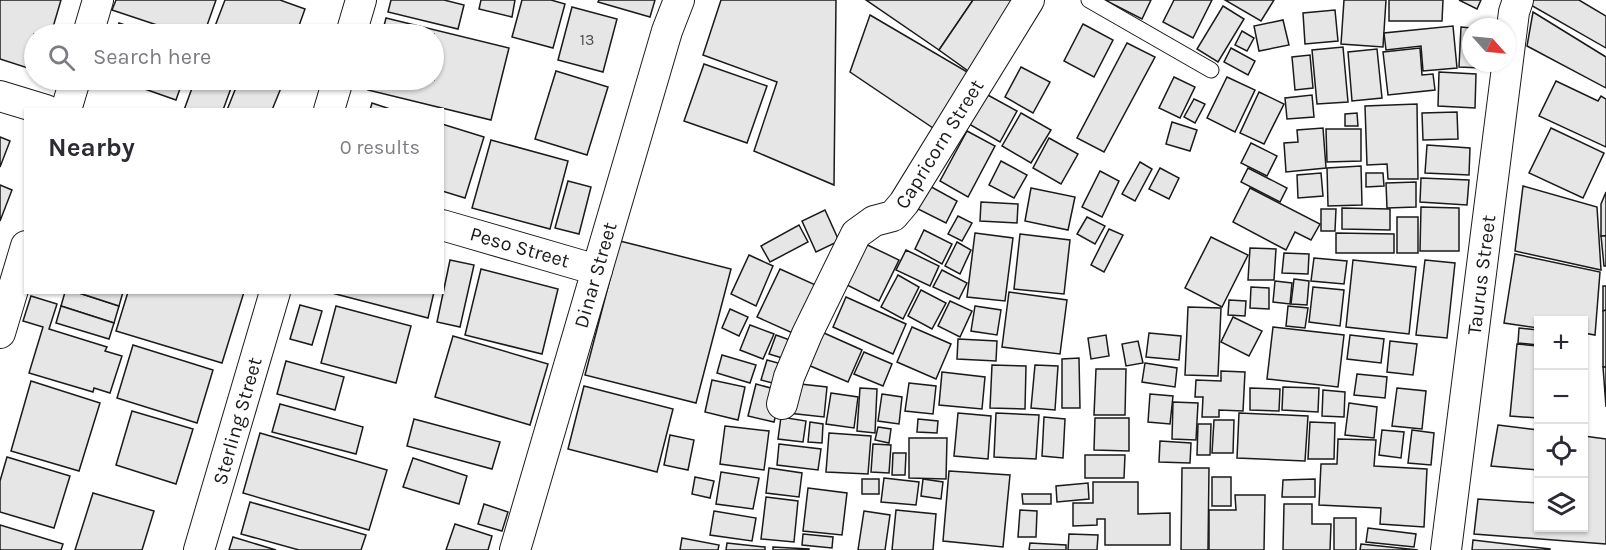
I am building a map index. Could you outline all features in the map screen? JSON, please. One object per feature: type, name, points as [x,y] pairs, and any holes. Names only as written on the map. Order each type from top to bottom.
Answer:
[{"type":"street","points":[[91,24],[98,0]]},
{"type":"street","points":[[354,24],[361,0]]},
{"type":"street","name":"Dinar Street","points":[[515,550],[667,31],[679,0]]},
{"type":"street","name":"Capricorn Street","points":[[782,404],[789,377],[807,334],[856,234],[873,220],[893,216],[904,203],[1029,0]]},
{"type":"street","name":"Taurus Street","points":[[1446,550],[1514,12],[1518,0]]},
{"type":"street","points":[[67,108],[72,90]]},
{"type":"street","points":[[330,108],[335,90]]},
{"type":"street","points":[[0,96],[39,108]]},
{"type":"street","name":"Peso Street","points":[[444,226],[597,270]]},
{"type":"street","points":[[0,333],[24,253]]},
{"type":"street","name":"Sterling Street","points":[[199,550],[274,294]]},
{"type":"lane","points":[[1089,0],[1211,70]]},
{"type":"building","points":[[0,0],[61,0],[54,24],[24,24],[24,67],[0,59]]},
{"type":"building","points":[[116,0],[216,0],[208,24],[154,24],[112,10]]},
{"type":"building","points":[[225,0],[280,0],[305,9],[300,24],[216,24]]},
{"type":"building","points":[[391,0],[444,0],[464,5],[458,29],[388,12]]},
{"type":"building","points":[[481,0],[515,0],[512,17],[479,9]]},
{"type":"building","points":[[522,0],[551,0],[565,4],[553,48],[512,37]]},
{"type":"building","points":[[599,0],[655,0],[650,17],[598,2]]},
{"type":"building","points":[[721,0],[836,0],[834,185],[754,151],[777,82],[703,55]]},
{"type":"building","points":[[866,0],[973,0],[939,50]]},
{"type":"building","points":[[973,0],[1015,0],[971,73],[939,50]]},
{"type":"building","points":[[1105,0],[1151,0],[1142,19]]},
{"type":"building","points":[[1174,0],[1212,0],[1193,38],[1163,22]]},
{"type":"building","points":[[1225,0],[1274,0],[1261,21]]},
{"type":"building","points":[[1344,0],[1386,0],[1383,47],[1341,44]]},
{"type":"building","points":[[1389,0],[1443,0],[1442,21],[1389,21]]},
{"type":"building","points":[[1459,0],[1481,0],[1477,9]]},
{"type":"building","points":[[1532,0],[1579,0],[1606,16],[1606,48],[1529,4]]},
{"type":"building","points":[[1223,6],[1244,19],[1218,62],[1197,49]]},
{"type":"building","points":[[572,7],[617,19],[603,72],[558,60]]},
{"type":"building","points":[[1335,10],[1338,41],[1305,44],[1303,13]]},
{"type":"building","points":[[1533,12],[1606,57],[1606,88],[1527,46]]},
{"type":"building","points":[[870,15],[969,73],[936,130],[850,72]]},
{"type":"building","points":[[386,18],[411,24],[384,24]]},
{"type":"building","points":[[1283,20],[1289,45],[1259,51],[1254,26]]},
{"type":"building","points":[[1083,24],[1113,40],[1094,77],[1064,61]]},
{"type":"building","points":[[1453,26],[1457,68],[1423,71],[1421,46],[1386,50],[1384,33]]},
{"type":"building","points":[[1461,27],[1462,67],[1459,67]]},
{"type":"building","points":[[1242,31],[1254,38],[1247,51],[1235,45]]},
{"type":"building","points":[[444,32],[509,48],[491,120],[368,90],[444,90]]},
{"type":"building","points":[[1127,43],[1155,57],[1104,152],[1077,138]]},
{"type":"building","points":[[1343,47],[1348,102],[1317,104],[1312,50]]},
{"type":"building","points":[[1231,48],[1255,61],[1248,75],[1224,62]]},
{"type":"building","points":[[1420,48],[1422,75],[1433,74],[1435,90],[1388,95],[1383,52]]},
{"type":"building","points":[[1377,49],[1382,98],[1352,101],[1348,52]]},
{"type":"building","points":[[1310,55],[1313,88],[1295,90],[1292,57]]},
{"type":"building","points":[[704,64],[767,86],[747,143],[684,121]]},
{"type":"building","points":[[1021,67],[1050,82],[1033,113],[1005,97]]},
{"type":"building","points":[[556,71],[608,87],[587,155],[535,139]]},
{"type":"building","points":[[1439,72],[1476,74],[1475,108],[1438,106]]},
{"type":"building","points":[[1174,77],[1195,87],[1180,118],[1159,108]]},
{"type":"building","points":[[1227,77],[1255,90],[1235,132],[1207,118]]},
{"type":"building","points":[[1556,81],[1598,101],[1601,96],[1606,99],[1606,147],[1539,116]]},
{"type":"building","points":[[148,90],[180,90],[176,100]]},
{"type":"building","points":[[191,90],[230,90],[224,108],[185,108]]},
{"type":"building","points":[[235,90],[280,90],[273,108],[228,108]]},
{"type":"building","points":[[1259,92],[1284,104],[1264,144],[1240,133]]},
{"type":"building","points":[[986,94],[1017,111],[1000,142],[969,124]]},
{"type":"building","points":[[1312,95],[1314,117],[1287,119],[1285,98]]},
{"type":"building","points":[[1194,99],[1205,104],[1195,123],[1184,117]]},
{"type":"building","points":[[372,103],[387,108],[371,108]]},
{"type":"building","points":[[1417,104],[1418,179],[1388,179],[1387,164],[1367,165],[1365,106]]},
{"type":"building","points":[[1457,112],[1458,139],[1423,140],[1422,113]]},
{"type":"building","points":[[1021,113],[1051,130],[1031,163],[1002,146]]},
{"type":"building","points":[[1357,113],[1358,126],[1345,126],[1345,114]]},
{"type":"building","points":[[1172,122],[1197,130],[1190,151],[1166,144]]},
{"type":"building","points":[[444,125],[484,137],[465,198],[444,192]]},
{"type":"building","points":[[1323,128],[1326,168],[1286,172],[1284,143],[1298,142],[1297,130]]},
{"type":"building","points":[[1551,128],[1604,153],[1583,198],[1529,173]]},
{"type":"building","points":[[1326,129],[1361,129],[1361,161],[1327,162]]},
{"type":"building","points":[[967,131],[995,146],[968,197],[940,181]]},
{"type":"building","points":[[0,137],[10,141],[0,167]]},
{"type":"building","points":[[1049,138],[1078,154],[1061,184],[1033,168]]},
{"type":"building","points":[[491,140],[568,161],[550,229],[472,208]]},
{"type":"building","points":[[1251,143],[1277,156],[1267,176],[1241,163]]},
{"type":"building","points":[[1427,145],[1470,148],[1469,175],[1425,173]]},
{"type":"building","points":[[1001,161],[1027,175],[1014,198],[989,185]]},
{"type":"building","points":[[1140,162],[1152,169],[1135,201],[1122,194]]},
{"type":"building","points":[[1361,166],[1362,205],[1328,206],[1327,168]]},
{"type":"building","points":[[1160,168],[1179,178],[1169,199],[1149,189]]},
{"type":"building","points":[[1248,168],[1287,188],[1280,202],[1241,182]]},
{"type":"building","points":[[1100,171],[1119,181],[1102,217],[1082,207]]},
{"type":"building","points":[[1321,173],[1323,196],[1298,198],[1297,175]]},
{"type":"building","points":[[1366,173],[1383,173],[1384,186],[1366,187]]},
{"type":"building","points":[[1421,178],[1469,180],[1467,205],[1420,202]]},
{"type":"building","points":[[568,181],[591,187],[579,234],[555,228]]},
{"type":"building","points":[[1416,182],[1416,207],[1387,208],[1386,183]]},
{"type":"building","points":[[926,184],[957,201],[946,223],[914,207]]},
{"type":"building","points":[[0,185],[12,190],[0,221]]},
{"type":"building","points":[[1523,186],[1597,207],[1601,270],[1515,251]]},
{"type":"building","points":[[1031,188],[1075,197],[1068,230],[1025,221]]},
{"type":"building","points":[[1250,188],[1320,224],[1311,240],[1295,232],[1286,250],[1233,222]]},
{"type":"building","points":[[1606,192],[1606,236],[1601,236],[1601,204]]},
{"type":"building","points":[[981,202],[1018,204],[1017,223],[980,221]]},
{"type":"building","points":[[1421,207],[1459,208],[1459,251],[1420,251]]},
{"type":"building","points":[[1342,208],[1390,209],[1390,230],[1342,229]]},
{"type":"building","points":[[1321,209],[1336,209],[1335,231],[1321,231]]},
{"type":"building","points":[[825,210],[839,241],[816,252],[802,221]]},
{"type":"building","points":[[958,216],[972,223],[962,241],[948,234]]},
{"type":"building","points":[[1087,217],[1105,226],[1095,244],[1077,234]]},
{"type":"building","points":[[1397,217],[1418,217],[1418,253],[1397,253]]},
{"type":"building","points":[[799,225],[808,242],[770,262],[761,246]]},
{"type":"building","points":[[1109,229],[1123,235],[1104,272],[1091,265]]},
{"type":"building","points":[[924,230],[952,244],[942,264],[915,249]]},
{"type":"building","points":[[975,233],[1013,238],[1005,301],[967,297]]},
{"type":"building","points":[[1336,233],[1394,234],[1394,253],[1336,253]]},
{"type":"building","points":[[1020,234],[1070,240],[1064,294],[1014,289]]},
{"type":"building","points":[[1601,236],[1606,236],[1606,266],[1604,266]]},
{"type":"building","points":[[1211,237],[1248,255],[1222,307],[1185,288]]},
{"type":"building","points":[[855,239],[899,260],[879,301],[835,279]]},
{"type":"building","points":[[620,241],[731,269],[696,403],[585,375]]},
{"type":"building","points":[[957,242],[971,250],[960,274],[945,266]]},
{"type":"building","points":[[1250,248],[1276,249],[1274,280],[1248,280]]},
{"type":"building","points":[[906,250],[939,266],[930,286],[896,270]]},
{"type":"building","points":[[1284,253],[1309,254],[1308,274],[1282,273]]},
{"type":"building","points":[[1515,254],[1600,272],[1595,335],[1588,334],[1588,316],[1534,316],[1534,327],[1504,323]]},
{"type":"building","points":[[749,255],[773,266],[756,306],[731,294]]},
{"type":"building","points":[[1314,258],[1347,261],[1344,284],[1311,281]]},
{"type":"building","points":[[450,260],[474,265],[460,327],[437,322]]},
{"type":"building","points":[[1353,260],[1416,267],[1409,334],[1346,327]]},
{"type":"building","points":[[1425,260],[1455,263],[1447,338],[1416,335]]},
{"type":"building","points":[[481,269],[558,289],[542,354],[465,335]]},
{"type":"building","points":[[780,269],[820,287],[797,335],[757,317]]},
{"type":"building","points":[[942,270],[967,283],[959,299],[933,287]]},
{"type":"building","points":[[898,275],[919,287],[903,319],[881,307]]},
{"type":"building","points":[[1294,279],[1309,281],[1307,305],[1291,304]]},
{"type":"building","points":[[1275,281],[1292,283],[1290,304],[1273,302]]},
{"type":"building","points":[[1603,286],[1606,286],[1606,310],[1603,311]]},
{"type":"building","points":[[1251,287],[1269,288],[1269,309],[1250,308]]},
{"type":"building","points":[[1313,287],[1344,290],[1340,326],[1309,322]]},
{"type":"building","points":[[921,290],[946,303],[932,329],[908,316]]},
{"type":"building","points":[[1009,292],[1067,300],[1060,354],[1002,347]]},
{"type":"building","points":[[64,294],[82,294],[119,306],[114,323],[61,306]]},
{"type":"building","points":[[82,294],[122,294],[119,306]]},
{"type":"building","points":[[127,294],[243,294],[222,363],[116,331]]},
{"type":"building","points":[[336,294],[434,294],[428,318]]},
{"type":"building","points":[[31,296],[57,304],[49,329],[107,347],[105,351],[122,356],[110,393],[94,388],[93,392],[29,373],[43,327],[23,321]]},
{"type":"building","points":[[846,297],[906,324],[893,354],[833,327]]},
{"type":"building","points":[[1229,300],[1246,301],[1245,316],[1228,315]]},
{"type":"building","points":[[950,301],[972,311],[960,337],[938,326]]},
{"type":"building","points":[[300,305],[322,311],[312,345],[290,339]]},
{"type":"building","points":[[61,306],[114,323],[109,339],[56,323]]},
{"type":"building","points":[[336,306],[411,326],[396,383],[321,363]]},
{"type":"building","points":[[975,306],[1001,310],[997,335],[971,331]]},
{"type":"building","points":[[1288,306],[1308,308],[1305,328],[1286,326]]},
{"type":"building","points":[[1188,307],[1221,308],[1218,376],[1185,375]]},
{"type":"building","points":[[730,309],[748,317],[739,336],[722,328]]},
{"type":"building","points":[[1606,310],[1606,367],[1603,367],[1603,311]]},
{"type":"building","points":[[1233,317],[1262,331],[1249,356],[1221,342]]},
{"type":"building","points":[[750,325],[774,334],[763,359],[740,350]]},
{"type":"building","points":[[912,327],[951,344],[936,379],[897,362]]},
{"type":"building","points":[[1273,327],[1344,335],[1338,387],[1267,379]]},
{"type":"building","points":[[1519,328],[1534,330],[1534,345],[1518,343]]},
{"type":"building","points":[[815,329],[862,350],[848,382],[801,362]]},
{"type":"building","points":[[1149,333],[1181,336],[1179,360],[1146,357]]},
{"type":"building","points":[[776,335],[798,343],[792,361],[769,354]]},
{"type":"building","points":[[1106,335],[1109,356],[1091,359],[1088,338]]},
{"type":"building","points":[[1350,335],[1384,339],[1381,363],[1347,359]]},
{"type":"building","points":[[453,336],[548,364],[530,425],[435,397]]},
{"type":"building","points":[[958,339],[997,341],[996,361],[957,359]]},
{"type":"building","points":[[1138,341],[1143,363],[1126,366],[1122,344]]},
{"type":"building","points":[[1390,341],[1417,344],[1413,375],[1387,372]]},
{"type":"building","points":[[1517,344],[1534,346],[1534,418],[1510,416]]},
{"type":"building","points":[[133,345],[213,370],[197,423],[117,398]]},
{"type":"building","points":[[864,352],[892,364],[883,386],[854,374]]},
{"type":"building","points":[[722,355],[756,365],[750,383],[717,373]]},
{"type":"building","points":[[1079,358],[1080,408],[1062,408],[1062,359]]},
{"type":"building","points":[[767,360],[789,366],[784,386],[761,380]]},
{"type":"building","points":[[286,361],[344,377],[335,410],[277,394]]},
{"type":"building","points":[[1145,363],[1177,368],[1175,387],[1142,382]]},
{"type":"building","points":[[992,365],[1026,366],[1025,409],[990,408]]},
{"type":"building","points":[[1035,365],[1058,366],[1055,410],[1031,408]]},
{"type":"building","points":[[1603,367],[1606,367],[1606,407]]},
{"type":"building","points":[[1096,369],[1126,369],[1125,415],[1094,415]]},
{"type":"building","points":[[1221,371],[1245,372],[1243,411],[1219,410],[1219,417],[1202,417],[1203,397],[1195,397],[1196,380],[1221,381]]},
{"type":"building","points":[[942,372],[985,377],[982,409],[939,405]]},
{"type":"building","points":[[1357,374],[1387,377],[1385,398],[1354,395]]},
{"type":"building","points":[[712,380],[745,387],[738,420],[705,412]]},
{"type":"building","points":[[31,381],[100,403],[79,471],[11,451]]},
{"type":"building","points":[[791,383],[827,387],[824,417],[788,413]]},
{"type":"building","points":[[909,383],[936,386],[933,414],[905,411]]},
{"type":"building","points":[[756,384],[782,391],[774,422],[748,416]]},
{"type":"building","points":[[584,386],[673,409],[657,472],[568,449]]},
{"type":"building","points":[[1283,387],[1319,388],[1318,412],[1282,410]]},
{"type":"building","points":[[860,388],[877,389],[875,433],[857,431]]},
{"type":"building","points":[[1250,388],[1280,389],[1279,411],[1250,410]]},
{"type":"building","points":[[1397,388],[1426,391],[1422,429],[1392,426]]},
{"type":"building","points":[[1323,390],[1345,392],[1344,417],[1322,416]]},
{"type":"building","points":[[831,393],[858,397],[854,428],[826,424]]},
{"type":"building","points":[[882,394],[902,397],[899,424],[878,421]]},
{"type":"building","points":[[1150,394],[1173,396],[1170,424],[1148,422]]},
{"type":"building","points":[[1173,402],[1198,403],[1196,440],[1172,439]]},
{"type":"building","points":[[1349,403],[1377,407],[1374,438],[1345,435]]},
{"type":"building","points":[[280,404],[363,427],[356,454],[272,432]]},
{"type":"building","points":[[132,411],[193,429],[176,484],[116,465]]},
{"type":"building","points":[[958,413],[991,416],[988,459],[954,456]]},
{"type":"building","points":[[996,413],[1039,415],[1036,459],[994,457]]},
{"type":"building","points":[[1239,413],[1308,416],[1305,461],[1237,458]]},
{"type":"building","points":[[781,417],[806,421],[803,442],[778,439]]},
{"type":"building","points":[[1044,417],[1065,419],[1063,458],[1042,456]]},
{"type":"building","points":[[1095,418],[1129,418],[1129,451],[1094,450]]},
{"type":"building","points":[[414,419],[500,442],[492,469],[407,446]]},
{"type":"building","points":[[918,419],[938,421],[937,433],[917,432]]},
{"type":"building","points":[[1214,420],[1234,420],[1233,453],[1212,453]]},
{"type":"building","points":[[810,422],[823,424],[822,443],[808,442]]},
{"type":"building","points":[[1310,422],[1335,423],[1334,459],[1308,459]]},
{"type":"building","points":[[1198,424],[1211,424],[1210,455],[1197,455]]},
{"type":"building","points":[[1498,425],[1534,430],[1534,470],[1491,466]]},
{"type":"building","points":[[725,426],[769,431],[764,470],[720,464]]},
{"type":"building","points":[[878,427],[891,429],[889,443],[875,440]]},
{"type":"building","points":[[1382,430],[1404,432],[1401,458],[1379,455]]},
{"type":"building","points":[[1412,430],[1434,433],[1431,465],[1408,463]]},
{"type":"building","points":[[260,433],[387,470],[369,530],[243,493]]},
{"type":"building","points":[[829,433],[871,436],[868,474],[826,472]]},
{"type":"building","points":[[670,435],[694,440],[688,470],[664,465]]},
{"type":"building","points":[[1588,437],[1606,439],[1606,544],[1474,534],[1478,499],[1534,503],[1534,532],[1588,532]]},
{"type":"building","points":[[909,438],[947,438],[946,479],[909,478]]},
{"type":"building","points":[[1338,439],[1376,440],[1374,466],[1427,469],[1424,527],[1380,524],[1381,508],[1319,505],[1321,464],[1337,464]]},
{"type":"building","points":[[1160,441],[1191,443],[1190,463],[1159,462]]},
{"type":"building","points":[[779,444],[821,449],[818,470],[777,465]]},
{"type":"building","points":[[873,444],[891,445],[889,473],[871,472]]},
{"type":"building","points":[[893,453],[906,453],[905,475],[892,475]]},
{"type":"building","points":[[1085,455],[1125,455],[1124,478],[1085,478]]},
{"type":"building","points":[[7,457],[70,476],[54,528],[0,512],[0,481]]},
{"type":"building","points":[[413,458],[467,476],[459,504],[403,487]]},
{"type":"building","points":[[769,468],[802,473],[799,497],[766,493]]},
{"type":"building","points":[[1182,468],[1209,468],[1208,550],[1181,550]]},
{"type":"building","points":[[949,471],[1010,475],[1003,547],[943,541]]},
{"type":"building","points":[[721,472],[759,478],[753,509],[716,504]]},
{"type":"building","points":[[695,477],[714,481],[710,498],[692,494]]},
{"type":"building","points":[[1212,477],[1231,477],[1231,506],[1212,506]]},
{"type":"building","points":[[884,478],[919,482],[916,505],[881,502]]},
{"type":"building","points":[[862,479],[879,479],[879,494],[862,494]]},
{"type":"building","points":[[923,479],[943,482],[941,499],[921,496]]},
{"type":"building","points":[[1315,479],[1315,497],[1282,497],[1283,480]]},
{"type":"building","points":[[1093,482],[1138,482],[1138,514],[1170,513],[1170,545],[1105,545],[1105,519],[1097,519],[1097,525],[1073,526],[1073,503],[1093,503]]},
{"type":"building","points":[[1088,483],[1089,499],[1057,502],[1056,486]]},
{"type":"building","points":[[808,488],[847,493],[842,535],[803,531]]},
{"type":"building","points":[[93,493],[154,511],[142,550],[75,550]]},
{"type":"building","points":[[1022,494],[1051,494],[1051,504],[1023,504]]},
{"type":"building","points":[[1235,495],[1265,495],[1264,550],[1209,550],[1209,510],[1236,510]]},
{"type":"building","points":[[766,497],[798,501],[794,542],[761,539]]},
{"type":"building","points":[[250,502],[366,535],[361,550],[299,550],[241,534]]},
{"type":"building","points":[[484,504],[508,512],[502,531],[478,524]]},
{"type":"building","points":[[1284,504],[1312,504],[1312,524],[1331,524],[1330,550],[1283,550]]},
{"type":"building","points":[[896,510],[936,514],[933,550],[892,550]]},
{"type":"building","points":[[1020,510],[1037,511],[1036,537],[1018,537]]},
{"type":"building","points":[[714,511],[756,518],[752,541],[710,535]]},
{"type":"building","points":[[864,511],[890,515],[885,550],[858,550]]},
{"type":"building","points":[[1334,518],[1356,518],[1356,550],[1334,550]]},
{"type":"building","points":[[455,524],[492,536],[488,550],[446,550]]},
{"type":"building","points":[[0,525],[63,544],[61,550],[0,550]]},
{"type":"building","points":[[1368,528],[1416,534],[1414,547],[1366,542]]},
{"type":"building","points":[[803,534],[833,537],[832,548],[802,545]]},
{"type":"building","points":[[1069,534],[1098,535],[1097,550],[1068,550]]},
{"type":"building","points":[[233,537],[276,550],[229,550]]},
{"type":"building","points":[[682,538],[719,545],[718,550],[680,550]]},
{"type":"building","points":[[1473,540],[1550,549],[1550,550],[1472,550]]},
{"type":"building","points":[[727,543],[765,547],[765,550],[726,550]]},
{"type":"building","points":[[1030,543],[1066,545],[1066,550],[1029,550]]},
{"type":"building","points":[[1361,544],[1418,550],[1360,550]]},
{"type":"building","points":[[773,547],[809,549],[809,550],[773,550]]}]
